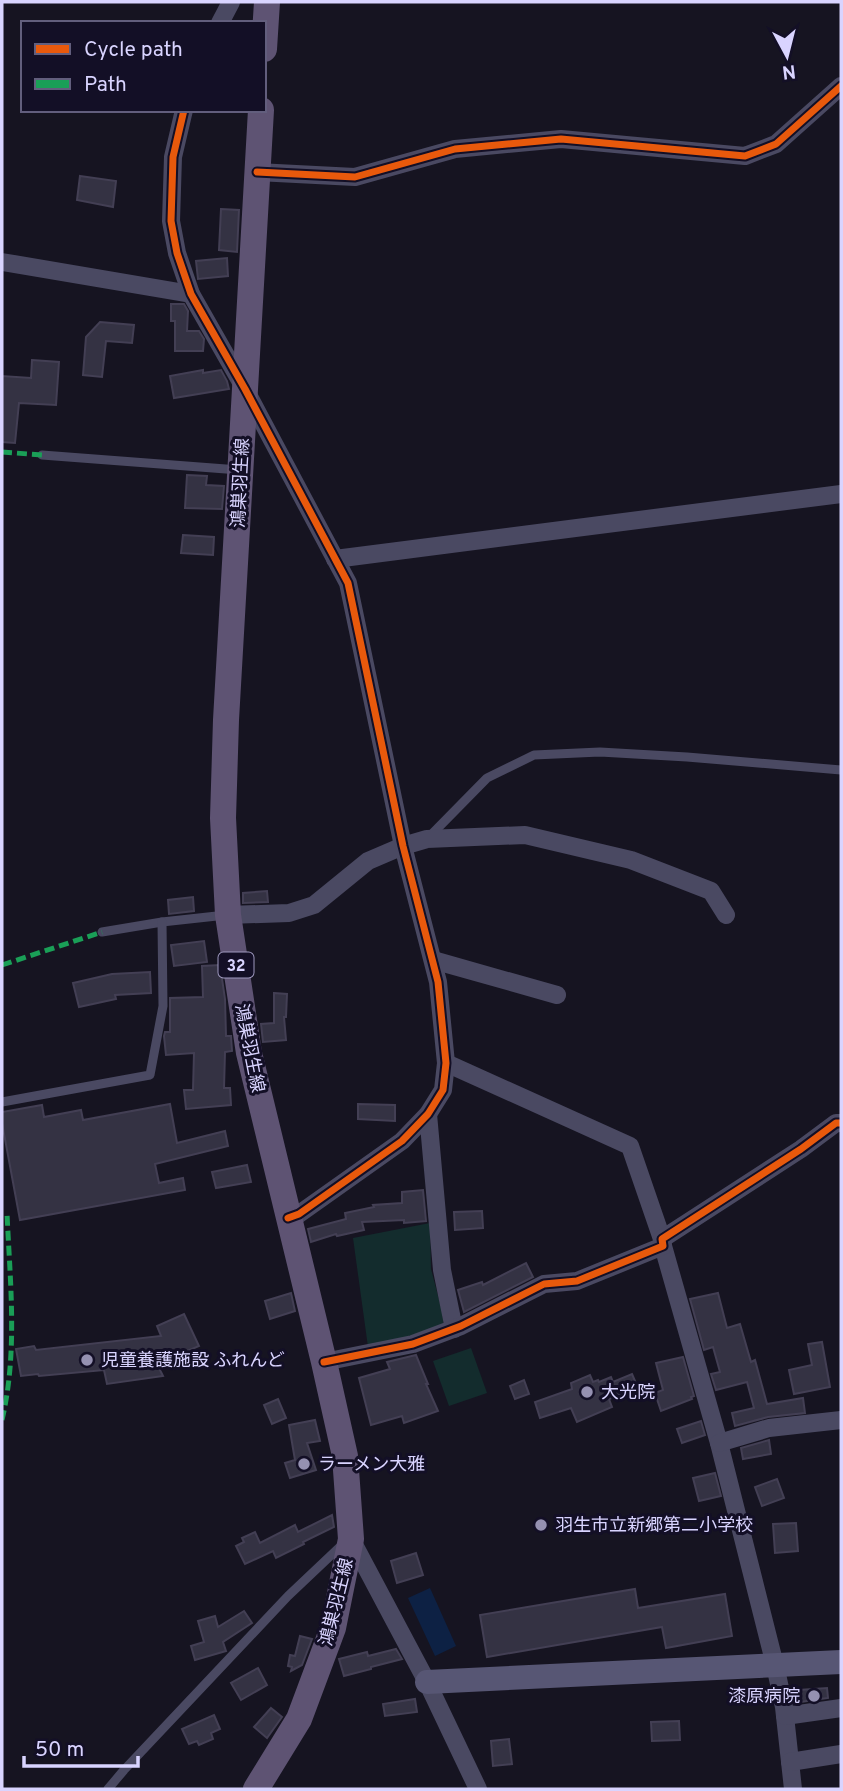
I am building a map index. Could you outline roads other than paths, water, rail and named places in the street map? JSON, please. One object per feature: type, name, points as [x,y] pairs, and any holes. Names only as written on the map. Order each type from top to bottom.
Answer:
[{"type":"main road","points":[[266,21],[267,2]]},
{"type":"main road","name":"鴻巣羽生線","points":[[256,1789],[299,1719],[333,1628],[351,1539],[345,1456],[249,1053],[228,915],[223,804],[226,720],[261,112]]},
{"type":"street","points":[[221,21],[231,2]]},
{"type":"street","points":[[257,172],[355,177],[455,149],[561,139],[745,156],[776,144],[841,86]]},
{"type":"street","points":[[184,112],[173,157],[172,220],[177,253],[191,294],[245,389],[348,583],[403,846],[438,982],[446,1063],[443,1090],[428,1114],[401,1141],[299,1214],[288,1218]]},
{"type":"street","points":[[2,262],[191,294]]},
{"type":"street","points":[[335,559],[841,494]]},
{"type":"street","points":[[228,915],[289,913],[314,905],[368,861],[427,839],[525,835],[631,860],[710,891],[726,915]]},
{"type":"street","points":[[433,960],[557,995]]},
{"type":"street","points":[[446,1063],[630,1146],[662,1242],[719,1443],[775,1665],[785,1716],[793,1789]]},
{"type":"street","points":[[428,1114],[442,1270],[454,1329]]},
{"type":"street","points":[[324,1363],[413,1345],[454,1329],[544,1284],[577,1281],[662,1242],[801,1149],[840,1119]]},
{"type":"street","points":[[719,1443],[769,1429],[841,1420]]},
{"type":"street","points":[[351,1539],[427,1682],[478,1789]]},
{"type":"street","points":[[427,1682],[841,1662]]},
{"type":"street","points":[[785,1716],[841,1708]]},
{"type":"street","points":[[790,1762],[841,1754]]},
{"type":"lane","points":[[42,455],[241,471]]},
{"type":"lane","points":[[427,839],[487,778],[534,755],[600,752],[841,770]]},
{"type":"lane","points":[[102,932],[228,915]]},
{"type":"lane","points":[[2,1102],[150,1075],[163,1006],[162,922]]},
{"type":"lane","points":[[108,1789],[288,1596],[341,1544],[351,1539]]},
{"type":"water","points":[[430,1588],[456,1646],[435,1656],[408,1598]]},
{"type":"place","name":"児童養護施設 ふれんど","points":[[87,1360]]},
{"type":"place","name":"大光院","points":[[587,1392]]},
{"type":"place","name":"ラーメン大雅","points":[[304,1464]]},
{"type":"place","name":"羽生市立新郷第二小学校","points":[[541,1525]]},
{"type":"place","name":"漆原病院","points":[[814,1696]]}]
